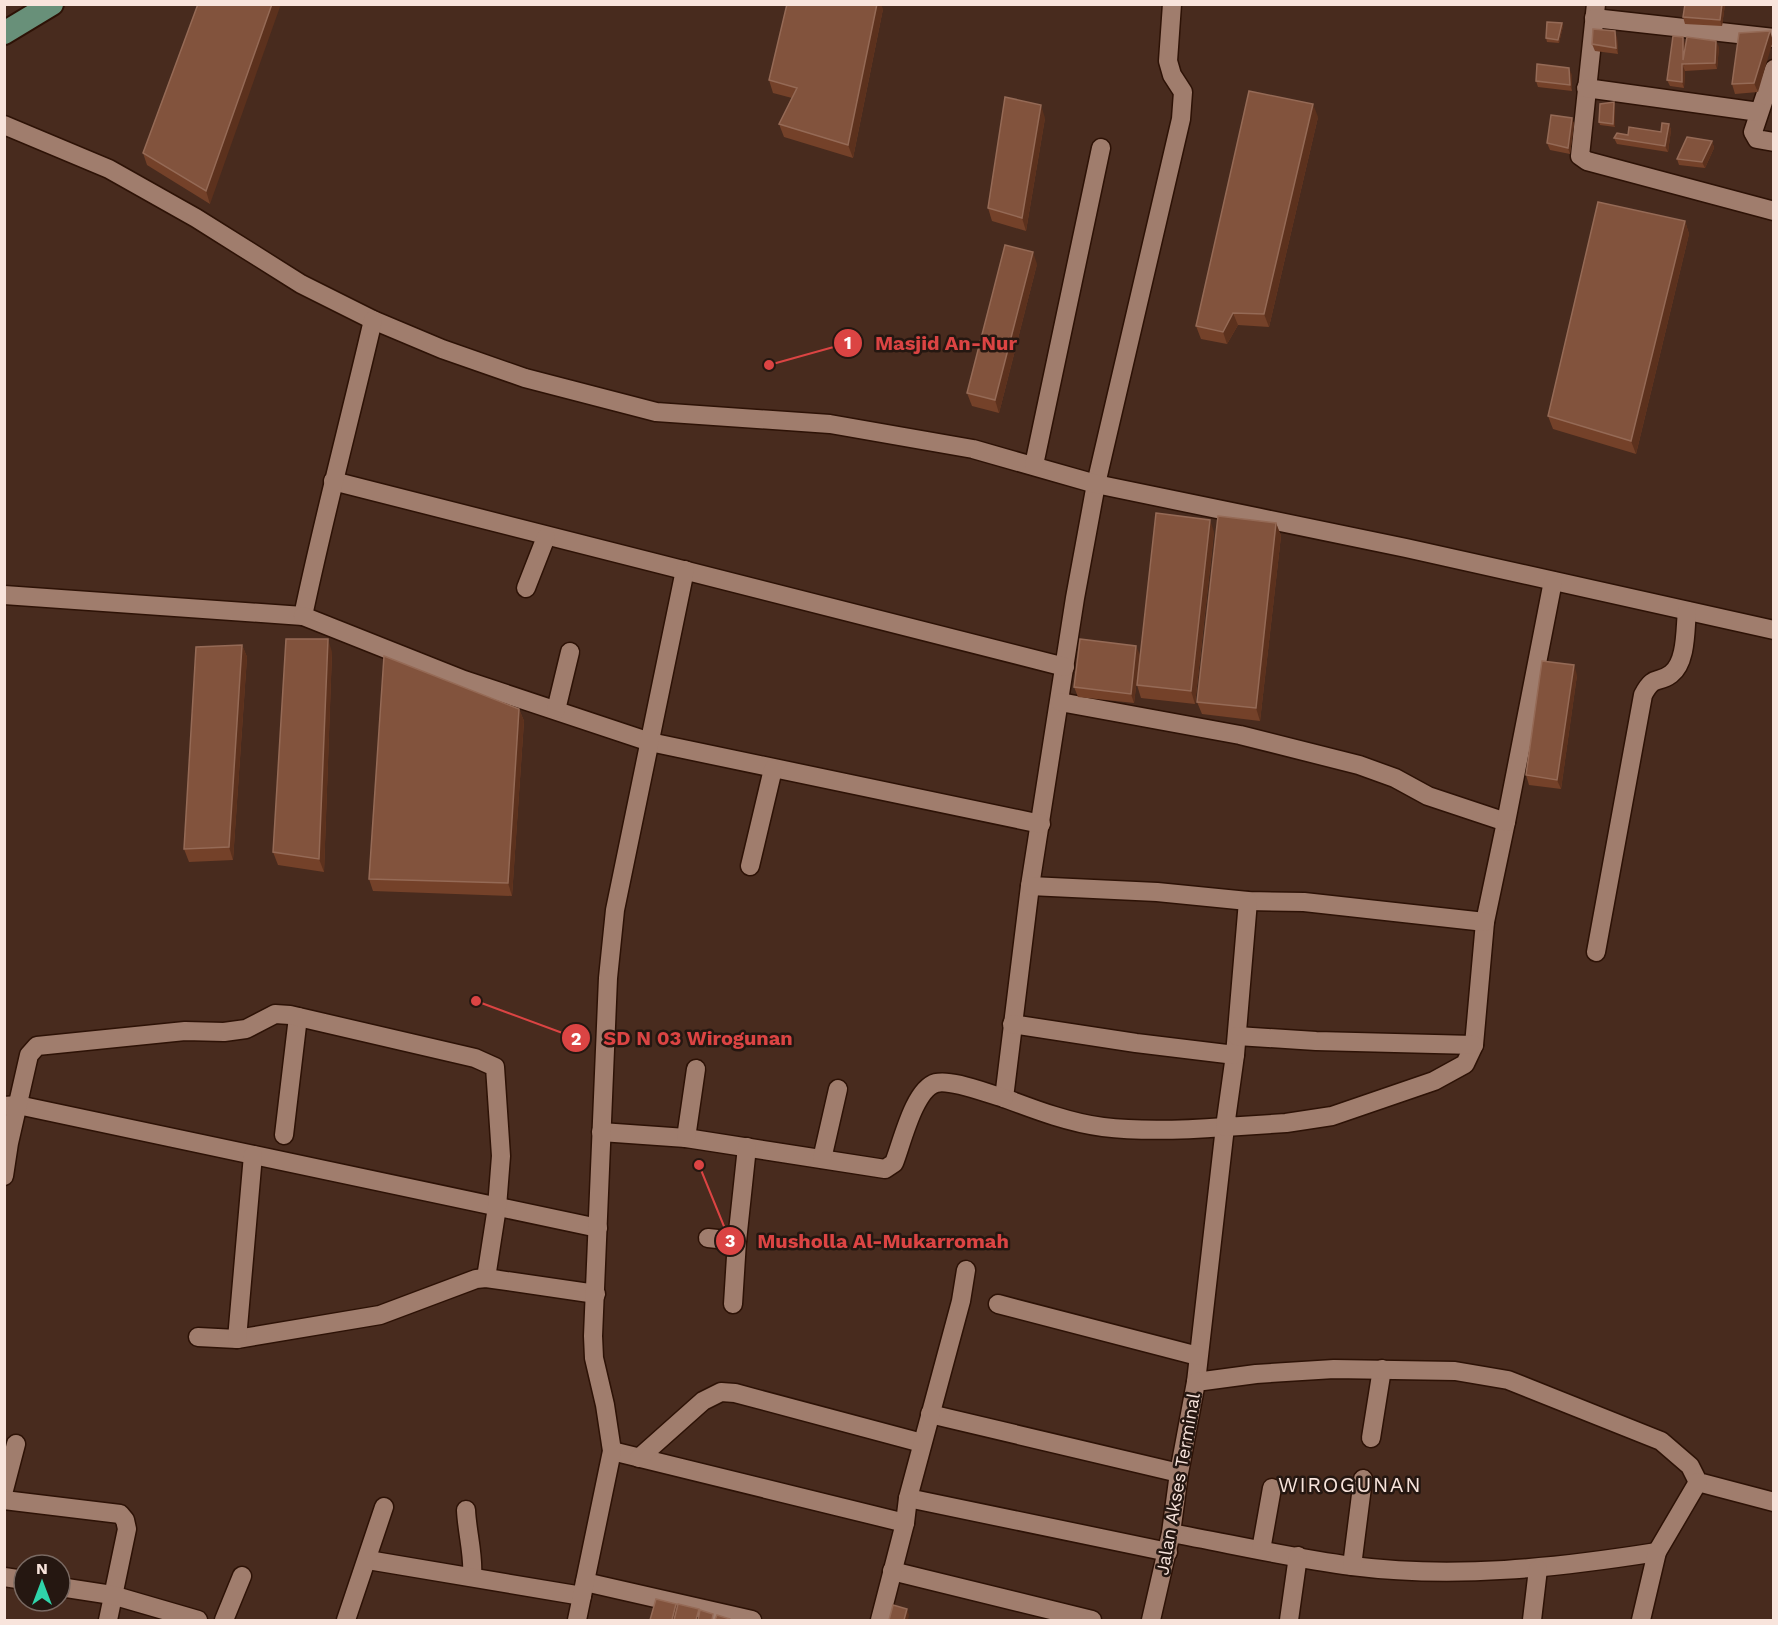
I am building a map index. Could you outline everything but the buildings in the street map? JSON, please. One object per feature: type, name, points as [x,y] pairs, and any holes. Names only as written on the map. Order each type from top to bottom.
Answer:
[{"type":"main road","points":[[4,33],[52,4]]},
{"type":"street","points":[[1004,1098],[1030,886],[1096,484],[1181,119],[1183,92],[1172,75],[1168,61],[1172,4]]},
{"type":"street","points":[[1773,38],[1595,11],[1578,150],[1580,156],[1587,161],[1773,210]]},
{"type":"street","points":[[1773,69],[1758,112],[1754,136],[1773,142]]},
{"type":"street","points":[[1586,88],[1758,112]]},
{"type":"street","points":[[4,125],[109,169],[196,218],[301,284],[373,320],[442,349],[525,378],[656,412],[841,426],[973,449],[1096,484],[1773,630]]},
{"type":"street","points":[[1034,465],[1101,148]]},
{"type":"street","points":[[303,616],[333,481],[373,320]]},
{"type":"street","points":[[333,481],[546,537],[1065,667]]},
{"type":"street","points":[[526,588],[546,537]]},
{"type":"street","points":[[577,1620],[612,1451],[605,1405],[594,1358],[608,978],[615,910],[685,570]]},
{"type":"street","points":[[601,1132],[686,1138],[874,1168],[891,1168],[918,1100],[926,1089],[938,1083],[955,1084],[1102,1127],[1224,1134],[1332,1116],[1388,1099],[1434,1081],[1465,1064],[1474,1045],[1485,922],[1553,581]]},
{"type":"street","points":[[4,595],[303,616],[464,680],[650,742],[1041,824]]},
{"type":"street","points":[[1596,952],[1643,695],[1648,685],[1656,678],[1671,675],[1678,665],[1687,611]]},
{"type":"street","points":[[556,710],[570,652]]},
{"type":"street","points":[[1060,702],[1240,735],[1359,765],[1395,778],[1428,796],[1506,822]]},
{"type":"street","points":[[750,866],[773,769]]},
{"type":"street","points":[[1030,886],[1169,892],[1248,901],[1304,902],[1485,922]]},
{"type":"street","points":[[1196,1382],[1235,1055],[1248,901]]},
{"type":"street","points":[[4,1176],[11,1106],[29,1055],[37,1046],[185,1031],[224,1032],[246,1029],[275,1014],[298,1017],[475,1058],[495,1067],[501,1156],[497,1208],[486,1278]]},
{"type":"street","points":[[284,1135],[298,1017]]},
{"type":"street","points":[[1012,1024],[1235,1055]]},
{"type":"street","points":[[1237,1036],[1474,1045]]},
{"type":"street","points":[[686,1138],[696,1069]]},
{"type":"street","points":[[822,1159],[838,1089]]},
{"type":"street","points":[[11,1106],[598,1228]]},
{"type":"street","points":[[733,1304],[747,1147]]},
{"type":"street","points":[[237,1339],[253,1155]]},
{"type":"street","points":[[708,1238],[737,1241]]},
{"type":"street","points":[[880,1620],[905,1523],[908,1498],[961,1301],[966,1270]]},
{"type":"street","points":[[198,1336],[237,1339],[380,1315],[459,1284],[486,1278],[596,1294]]},
{"type":"street","points":[[998,1304],[1198,1356]]},
{"type":"street","points":[[1371,1438],[1382,1369]]},
{"type":"street","name":"Jalan Akses Terminal","points":[[1151,1620],[1172,1533],[1179,1473],[1196,1382],[1299,1370],[1382,1369],[1455,1371],[1508,1380],[1661,1441],[1690,1466],[1698,1482]]},
{"type":"street","points":[[639,1458],[703,1401],[721,1392],[735,1393],[922,1443]]},
{"type":"street","points":[[930,1414],[1179,1473]]},
{"type":"street","points":[[4,1490],[16,1444]]},
{"type":"street","points":[[612,1451],[905,1523]]},
{"type":"street","points":[[1352,1566],[1363,1479]]},
{"type":"street","points":[[1641,1620],[1657,1552],[1698,1482],[1773,1502]]},
{"type":"street","points":[[1261,1550],[1272,1488]]},
{"type":"street","points":[[908,1498],[1168,1552]]},
{"type":"street","points":[[4,1500],[120,1514],[125,1520],[126,1529],[108,1620]]},
{"type":"street","points":[[346,1620],[384,1507]]},
{"type":"street","points":[[466,1510],[468,1542],[474,1558],[472,1577]]},
{"type":"street","points":[[1172,1533],[1352,1566],[1486,1572],[1538,1569],[1657,1552]]},
{"type":"street","points":[[1289,1620],[1298,1556]]},
{"type":"street","points":[[368,1560],[472,1577],[584,1589],[752,1620]]},
{"type":"street","points":[[1532,1620],[1538,1569]]},
{"type":"street","points":[[892,1571],[1092,1620]]},
{"type":"street","points":[[224,1620],[242,1575]]},
{"type":"street","points":[[72,1589],[112,1595],[198,1620]]},
{"type":"place","name":"Masjid An-Nur","points":[[769,365]]},
{"type":"place","name":"SD N 03 Wirogunan","points":[[476,1001]]},
{"type":"place","name":"Musholla Al-Mukarromah","points":[[699,1165]]},
{"type":"district","name":"WIROGUNAN","points":[[1350,1485]]}]
